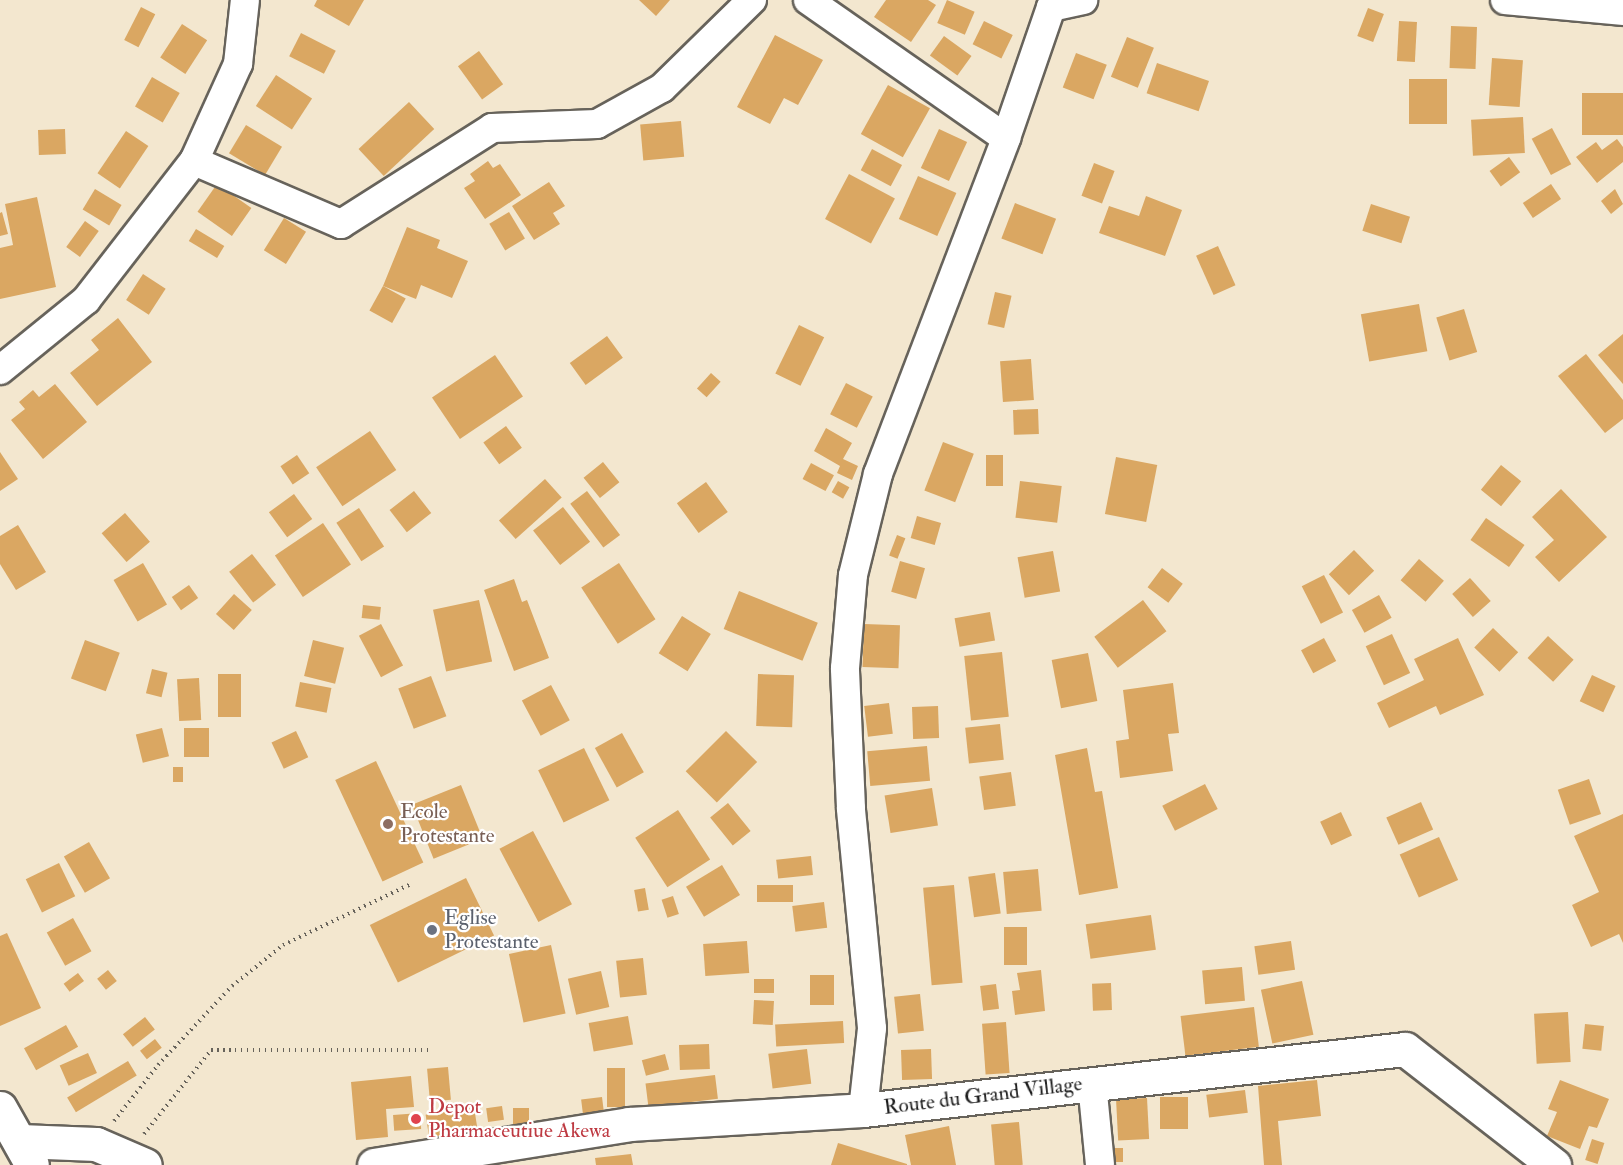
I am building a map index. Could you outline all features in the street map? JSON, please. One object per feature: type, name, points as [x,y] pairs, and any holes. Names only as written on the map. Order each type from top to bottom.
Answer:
[{"type":"street","points":[[0,370],[86,300],[194,161],[238,64],[245,0]]},
{"type":"street","points":[[194,161],[341,224],[492,128],[597,124],[662,88],[752,0]]},
{"type":"street","points":[[808,0],[1006,138]]},
{"type":"street","points":[[863,1110],[872,1028],[851,796],[846,668],[853,575],[878,474],[1006,138],[1051,8],[1083,0]]},
{"type":"street","points":[[1505,0],[1623,11]]},
{"type":"street","name":"Route du Grand Village","points":[[374,1165],[629,1124],[863,1110],[1405,1049],[1554,1165]]},
{"type":"street","points":[[1092,1083],[1100,1165]]},
{"type":"street","points":[[0,1108],[26,1153],[96,1144],[135,1161]]},
{"type":"path","points":[[96,1144],[159,1065],[232,986],[284,945],[411,884]]},
{"type":"path","points":[[135,1161],[211,1050],[431,1050]]},
{"type":"building","points":[[317,0],[364,0],[349,26],[314,6]]},
{"type":"building","points":[[639,0],[670,0],[656,16]]},
{"type":"building","points":[[886,0],[928,0],[936,5],[911,42],[874,17]]},
{"type":"building","points":[[947,0],[975,12],[965,35],[937,23]]},
{"type":"building","points":[[141,7],[155,14],[138,47],[124,40]]},
{"type":"building","points":[[1368,8],[1384,14],[1373,42],[1357,36]]},
{"type":"building","points":[[984,21],[1013,35],[1001,58],[973,44]]},
{"type":"building","points":[[1399,21],[1417,22],[1415,62],[1397,61]]},
{"type":"building","points":[[182,24],[207,40],[185,74],[160,58]]},
{"type":"building","points":[[1451,26],[1477,27],[1476,69],[1450,68]]},
{"type":"building","points":[[301,33],[336,51],[324,74],[289,56]]},
{"type":"building","points":[[775,35],[823,60],[798,105],[784,98],[770,124],[737,107]]},
{"type":"building","points":[[944,36],[972,56],[957,75],[930,55]]},
{"type":"building","points":[[1127,37],[1154,48],[1138,88],[1111,77]]},
{"type":"building","points":[[479,51],[503,84],[482,99],[458,66]]},
{"type":"building","points":[[1076,53],[1107,65],[1094,99],[1063,88]]},
{"type":"building","points":[[1492,58],[1523,60],[1520,107],[1489,105]]},
{"type":"building","points":[[1157,63],[1209,81],[1199,111],[1147,93]]},
{"type":"building","points":[[276,75],[312,98],[292,129],[256,106]]},
{"type":"building","points":[[152,77],[180,93],[163,122],[135,106]]},
{"type":"building","points":[[1409,79],[1447,79],[1447,124],[1409,124]]},
{"type":"building","points":[[888,85],[930,108],[903,157],[861,134]]},
{"type":"building","points":[[1582,93],[1623,93],[1623,135],[1582,135]]},
{"type":"building","points":[[409,102],[434,129],[384,176],[359,149]]},
{"type":"building","points":[[1523,117],[1525,153],[1473,156],[1471,120]]},
{"type":"building","points":[[681,121],[684,157],[643,160],[640,125]]},
{"type":"building","points":[[246,125],[282,147],[265,175],[229,153]]},
{"type":"building","points":[[1552,128],[1571,164],[1551,175],[1532,139]]},
{"type":"building","points":[[65,129],[66,154],[39,155],[38,130]]},
{"type":"building","points":[[939,129],[967,142],[949,181],[921,168]]},
{"type":"building","points":[[126,131],[148,146],[120,188],[97,173]]},
{"type":"building","points":[[1617,139],[1623,147],[1623,162],[1597,183],[1576,157],[1596,142],[1602,150]]},
{"type":"building","points":[[872,149],[902,165],[891,186],[861,170]]},
{"type":"building","points":[[1509,157],[1520,172],[1501,186],[1490,171]]},
{"type":"building","points":[[488,161],[493,168],[500,164],[521,195],[485,219],[464,188],[475,181],[470,174]]},
{"type":"building","points":[[1094,163],[1115,171],[1102,204],[1081,196]]},
{"type":"building","points":[[849,174],[895,198],[871,243],[825,219]]},
{"type":"building","points":[[918,176],[956,193],[937,236],[899,219]]},
{"type":"building","points":[[549,182],[565,206],[553,213],[560,224],[534,240],[512,206]]},
{"type":"building","points":[[217,184],[251,208],[232,236],[197,212]]},
{"type":"building","points":[[1551,184],[1561,199],[1533,218],[1523,203]]},
{"type":"building","points":[[95,189],[122,205],[109,226],[83,210]]},
{"type":"building","points":[[1615,189],[1623,204],[1611,214],[1601,201]]},
{"type":"building","points":[[1146,196],[1182,210],[1165,256],[1099,233],[1109,206],[1139,216]]},
{"type":"building","points":[[37,197],[56,287],[0,299],[0,248],[13,245],[5,204]]},
{"type":"building","points":[[1015,203],[1056,219],[1042,254],[1001,238]]},
{"type":"building","points":[[1371,204],[1410,217],[1401,243],[1362,231]]},
{"type":"building","points":[[2,212],[8,234],[0,236],[0,213]]},
{"type":"building","points":[[509,212],[525,239],[505,250],[489,224]]},
{"type":"building","points":[[284,218],[306,232],[286,264],[264,250]]},
{"type":"building","points":[[85,221],[99,231],[80,257],[66,247]]},
{"type":"building","points":[[407,227],[440,240],[437,248],[468,261],[452,298],[421,285],[416,299],[383,286]]},
{"type":"building","points":[[196,229],[224,246],[217,258],[189,241]]},
{"type":"building","points":[[1218,246],[1235,285],[1214,295],[1196,256]]},
{"type":"building","points":[[143,274],[166,289],[149,315],[126,300]]},
{"type":"building","points":[[383,286],[406,299],[392,323],[369,310]]},
{"type":"building","points":[[995,292],[1012,296],[1004,328],[988,324]]},
{"type":"building","points":[[1419,304],[1427,351],[1369,362],[1361,314]]},
{"type":"building","points":[[1464,309],[1477,352],[1449,361],[1436,317]]},
{"type":"building","points":[[118,318],[152,362],[97,406],[70,373],[99,350],[91,340]]},
{"type":"building","points":[[799,325],[824,337],[800,386],[775,374]]},
{"type":"building","points":[[1623,334],[1623,384],[1598,355]]},
{"type":"building","points":[[607,336],[623,358],[586,385],[570,363]]},
{"type":"building","points":[[1586,354],[1623,400],[1623,419],[1605,433],[1558,376]]},
{"type":"building","points":[[495,355],[523,396],[460,439],[432,397]]},
{"type":"building","points":[[1031,359],[1034,400],[1003,402],[1000,361]]},
{"type":"building","points":[[711,373],[721,382],[707,397],[697,389]]},
{"type":"building","points":[[846,383],[873,397],[857,428],[830,414]]},
{"type":"building","points":[[55,384],[87,422],[43,459],[11,420],[25,409],[19,402],[33,390],[39,397]]},
{"type":"building","points":[[1038,409],[1039,434],[1014,435],[1013,410]]},
{"type":"building","points":[[506,426],[522,448],[499,464],[483,442]]},
{"type":"building","points":[[826,428],[852,443],[843,459],[858,466],[852,480],[837,473],[840,466],[814,451]]},
{"type":"building","points":[[370,431],[396,470],[342,506],[316,467]]},
{"type":"building","points":[[943,442],[974,454],[955,502],[924,491]]},
{"type":"building","points":[[0,452],[18,479],[0,491]]},
{"type":"building","points":[[297,455],[309,473],[293,484],[280,466]]},
{"type":"building","points":[[986,455],[1003,455],[1003,486],[986,486]]},
{"type":"building","points":[[1116,457],[1157,465],[1146,522],[1105,514]]},
{"type":"building","points":[[603,462],[619,482],[600,498],[584,478]]},
{"type":"building","points":[[811,463],[834,475],[826,491],[803,479]]},
{"type":"building","points":[[1501,465],[1521,481],[1501,506],[1481,490]]},
{"type":"building","points":[[545,479],[562,498],[516,539],[499,520]]},
{"type":"building","points":[[838,481],[849,487],[843,499],[832,492]]},
{"type":"building","points":[[1020,481],[1062,486],[1057,523],[1015,518]]},
{"type":"building","points":[[706,482],[728,512],[699,533],[677,503]]},
{"type":"building","points":[[1561,489],[1607,537],[1559,582],[1535,557],[1554,540],[1532,517]]},
{"type":"building","points":[[414,491],[431,513],[407,532],[390,510]]},
{"type":"building","points":[[587,491],[620,535],[603,548],[570,504]]},
{"type":"building","points":[[294,494],[312,519],[287,537],[269,512]]},
{"type":"building","points":[[563,507],[590,542],[560,565],[533,530]]},
{"type":"building","points":[[359,508],[384,547],[361,561],[336,523]]},
{"type":"building","points":[[125,513],[150,542],[127,562],[102,533]]},
{"type":"building","points":[[917,516],[941,523],[935,545],[911,538]]},
{"type":"building","points":[[1486,518],[1525,545],[1509,567],[1471,540]]},
{"type":"building","points":[[323,523],[351,564],[303,597],[275,555]]},
{"type":"building","points":[[18,525],[46,572],[16,590],[0,564],[0,536]]},
{"type":"building","points":[[897,535],[905,538],[898,559],[889,556]]},
{"type":"building","points":[[1354,550],[1374,571],[1349,595],[1329,574]]},
{"type":"building","points":[[1053,551],[1060,591],[1025,598],[1018,557]]},
{"type":"building","points":[[252,554],[276,585],[253,603],[229,572]]},
{"type":"building","points":[[1419,559],[1444,581],[1426,602],[1401,580]]},
{"type":"building","points":[[900,561],[925,568],[916,599],[891,592]]},
{"type":"building","points":[[143,563],[167,605],[138,622],[114,580]]},
{"type":"building","points":[[619,563],[655,619],[618,644],[581,588]]},
{"type":"building","points":[[1162,568],[1183,584],[1168,603],[1148,587]]},
{"type":"building","points":[[1324,575],[1343,612],[1321,624],[1302,586]]},
{"type":"building","points":[[1470,578],[1491,601],[1473,617],[1452,594]]},
{"type":"building","points":[[514,579],[522,602],[527,600],[549,658],[514,671],[484,590]]},
{"type":"building","points":[[189,585],[198,598],[181,610],[172,597]]},
{"type":"building","points":[[739,591],[818,623],[802,661],[724,629]]},
{"type":"building","points":[[234,594],[252,610],[234,630],[216,614]]},
{"type":"building","points":[[1379,595],[1392,618],[1364,633],[1352,610]]},
{"type":"building","points":[[479,600],[492,662],[446,671],[433,610]]},
{"type":"building","points":[[1143,600],[1166,631],[1118,668],[1094,637]]},
{"type":"building","points":[[363,605],[381,607],[380,620],[362,618]]},
{"type":"building","points":[[990,612],[995,641],[960,647],[955,618]]},
{"type":"building","points":[[682,616],[711,634],[688,671],[659,653]]},
{"type":"building","points":[[381,624],[403,665],[381,677],[359,636]]},
{"type":"building","points":[[864,624],[900,625],[898,668],[862,667]]},
{"type":"building","points":[[1493,628],[1518,652],[1499,672],[1474,647]]},
{"type":"building","points":[[1392,634],[1410,673],[1384,685],[1366,646]]},
{"type":"building","points":[[1548,636],[1574,660],[1553,682],[1528,658]]},
{"type":"building","points":[[1324,638],[1336,661],[1313,673],[1301,650]]},
{"type":"building","points":[[1458,638],[1484,695],[1440,715],[1436,706],[1389,728],[1377,703],[1424,680],[1414,659]]},
{"type":"building","points":[[85,640],[120,653],[106,691],[71,679]]},
{"type":"building","points":[[313,640],[344,648],[335,684],[304,676]]},
{"type":"building","points":[[1002,652],[1009,717],[971,721],[964,656]]},
{"type":"building","points":[[1088,653],[1097,701],[1061,708],[1052,660]]},
{"type":"building","points":[[152,669],[168,673],[161,697],[146,693]]},
{"type":"building","points":[[218,674],[241,674],[241,717],[218,717]]},
{"type":"building","points":[[758,674],[794,675],[792,727],[756,726]]},
{"type":"building","points":[[1592,675],[1616,686],[1603,712],[1580,701]]},
{"type":"building","points":[[431,676],[446,716],[414,729],[398,689]]},
{"type":"building","points":[[199,678],[201,720],[179,721],[177,679]]},
{"type":"building","points":[[300,682],[331,688],[327,713],[295,707]]},
{"type":"building","points":[[1173,683],[1179,733],[1168,734],[1173,771],[1120,778],[1116,741],[1129,739],[1123,690]]},
{"type":"building","points":[[551,685],[570,720],[541,736],[522,700]]},
{"type":"building","points":[[889,703],[893,734],[868,737],[864,706]]},
{"type":"building","points":[[938,706],[939,738],[913,739],[912,707]]},
{"type":"building","points":[[1000,724],[1004,760],[969,763],[965,728]]},
{"type":"building","points":[[162,728],[169,756],[143,763],[136,735]]},
{"type":"building","points":[[184,728],[209,728],[209,757],[184,757]]},
{"type":"building","points":[[296,731],[308,757],[284,769],[272,742]]},
{"type":"building","points":[[726,731],[757,762],[717,802],[686,771]]},
{"type":"building","points":[[622,733],[644,772],[617,787],[595,748]]},
{"type":"building","points":[[927,746],[930,781],[870,786],[867,751]]},
{"type":"building","points":[[584,748],[609,800],[564,822],[538,770]]},
{"type":"building","points":[[1087,748],[1095,792],[1102,791],[1118,888],[1079,895],[1055,755]]},
{"type":"building","points":[[376,761],[423,863],[383,882],[335,780]]},
{"type":"building","points":[[173,767],[183,767],[183,782],[173,782]]},
{"type":"building","points":[[1011,772],[1016,806],[984,810],[979,776]]},
{"type":"building","points":[[1589,779],[1601,814],[1570,825],[1558,790]]},
{"type":"building","points":[[1205,784],[1218,809],[1175,831],[1162,806]]},
{"type":"building","points":[[461,785],[483,839],[434,859],[412,805]]},
{"type":"building","points":[[932,788],[938,826],[891,833],[885,796]]},
{"type":"building","points":[[1421,802],[1433,829],[1398,845],[1386,817]]},
{"type":"building","points":[[728,803],[751,831],[733,845],[710,817]]},
{"type":"building","points":[[678,810],[710,859],[667,887],[635,838]]},
{"type":"building","points":[[1341,812],[1352,836],[1331,845],[1320,822]]},
{"type":"building","points":[[1623,814],[1623,943],[1619,934],[1591,947],[1572,905],[1599,892],[1574,836]]},
{"type":"building","points":[[533,831],[572,904],[538,922],[499,849]]},
{"type":"building","points":[[1439,837],[1458,880],[1419,897],[1400,854]]},
{"type":"building","points":[[89,842],[110,878],[85,893],[64,856]]},
{"type":"building","points":[[811,856],[813,875],[778,879],[776,860]]},
{"type":"building","points":[[59,863],[75,896],[42,912],[26,879]]},
{"type":"building","points":[[722,865],[740,895],[704,917],[686,887]]},
{"type":"building","points":[[1038,869],[1042,911],[1007,914],[1003,872]]},
{"type":"building","points":[[995,873],[1001,914],[974,917],[968,877]]},
{"type":"building","name":"Eglise Protestante","points":[[466,878],[494,936],[398,982],[370,925]]},
{"type":"building","points":[[757,885],[793,885],[793,902],[757,902]]},
{"type":"building","points":[[954,885],[963,983],[932,985],[923,888]]},
{"type":"building","points":[[645,888],[649,910],[638,912],[634,890]]},
{"type":"building","points":[[673,896],[679,914],[667,918],[662,900]]},
{"type":"building","points":[[824,902],[827,928],[795,932],[792,906]]},
{"type":"building","points":[[1151,915],[1156,950],[1091,959],[1086,924]]},
{"type":"building","points":[[73,918],[91,951],[65,966],[47,933]]},
{"type":"building","points":[[1004,927],[1027,927],[1027,965],[1004,965]]},
{"type":"building","points":[[7,933],[41,1008],[0,1026],[0,936]]},
{"type":"building","points":[[747,941],[749,973],[705,976],[703,944]]},
{"type":"building","points":[[1291,941],[1295,970],[1258,975],[1254,946]]},
{"type":"building","points":[[551,945],[566,1013],[523,1022],[509,954]]},
{"type":"building","points":[[643,958],[647,995],[620,998],[616,961]]},
{"type":"building","points":[[1242,967],[1245,1001],[1205,1004],[1202,970]]},
{"type":"building","points":[[108,970],[117,981],[106,990],[97,979]]},
{"type":"building","points":[[1041,970],[1045,1011],[1015,1015],[1012,991],[1020,990],[1017,973]]},
{"type":"building","points":[[601,971],[609,1007],[576,1015],[568,979]]},
{"type":"building","points":[[78,973],[84,981],[70,992],[64,984]]},
{"type":"building","points":[[810,975],[834,975],[834,1005],[810,1005]]},
{"type":"building","points":[[754,979],[774,979],[774,993],[754,993]]},
{"type":"building","points":[[1302,981],[1313,1035],[1272,1044],[1261,990]]},
{"type":"building","points":[[1111,983],[1112,1010],[1093,1011],[1092,984]]},
{"type":"building","points":[[996,984],[999,1009],[983,1011],[980,986]]},
{"type":"building","points":[[920,994],[924,1031],[898,1034],[894,997]]},
{"type":"building","points":[[754,1000],[774,1001],[773,1025],[753,1024]]},
{"type":"building","points":[[1254,1007],[1259,1047],[1185,1056],[1181,1016]]},
{"type":"building","points":[[1568,1012],[1571,1062],[1537,1064],[1534,1014]]},
{"type":"building","points":[[628,1016],[633,1045],[594,1052],[589,1023]]},
{"type":"building","points":[[145,1017],[155,1030],[133,1047],[123,1034]]},
{"type":"building","points":[[843,1021],[844,1043],[776,1047],[775,1025]]},
{"type":"building","points":[[1006,1022],[1010,1073],[986,1075],[982,1024]]},
{"type":"building","points":[[1585,1024],[1604,1026],[1601,1051],[1582,1049]]},
{"type":"building","points":[[66,1025],[78,1047],[36,1070],[24,1048]]},
{"type":"building","points":[[155,1039],[162,1048],[147,1059],[140,1051]]},
{"type":"building","points":[[709,1044],[710,1069],[680,1070],[679,1045]]},
{"type":"building","points":[[807,1049],[811,1084],[773,1088],[768,1054]]},
{"type":"building","points":[[931,1049],[932,1079],[902,1080],[901,1050]]},
{"type":"building","points":[[88,1053],[97,1073],[69,1086],[60,1066]]},
{"type":"building","points":[[665,1054],[669,1069],[646,1076],[642,1060]]},
{"type":"building","points":[[128,1061],[137,1076],[76,1112],[67,1098]]},
{"type":"building","points":[[448,1067],[451,1100],[430,1102],[427,1069]]},
{"type":"building","points":[[607,1068],[625,1068],[625,1107],[607,1107]]},
{"type":"building","points":[[715,1075],[718,1099],[648,1107],[646,1084]]},
{"type":"building","points":[[411,1076],[414,1107],[386,1109],[388,1137],[356,1140],[351,1082]]},
{"type":"building","points":[[1317,1080],[1321,1116],[1278,1121],[1282,1165],[1264,1165],[1258,1086]]},
{"type":"building","points":[[1560,1080],[1609,1099],[1597,1128],[1589,1126],[1580,1149],[1547,1136],[1557,1112],[1548,1109]]},
{"type":"building","points":[[1245,1090],[1248,1113],[1209,1118],[1206,1095]]},
{"type":"building","points":[[602,1097],[604,1114],[583,1116],[581,1100]]},
{"type":"building","points":[[1160,1097],[1188,1097],[1188,1129],[1160,1129]]},
{"type":"building","points":[[1147,1098],[1149,1139],[1118,1141],[1116,1100]]},
{"type":"building","points":[[502,1106],[504,1120],[488,1122],[486,1108]]},
{"type":"building","points":[[474,1107],[478,1132],[430,1139],[426,1115]]},
{"type":"building","points":[[513,1108],[529,1108],[529,1124],[513,1124]]},
{"type":"building","points":[[420,1113],[421,1129],[394,1131],[393,1115]]},
{"type":"building","points":[[1019,1122],[1023,1165],[995,1165],[991,1124]]},
{"type":"building","points":[[949,1126],[956,1165],[911,1165],[905,1135]]},
{"type":"building","points":[[1592,1139],[1604,1143],[1598,1164],[1585,1160]]},
{"type":"building","points":[[838,1143],[907,1164],[907,1165],[831,1165]]},
{"type":"building","points":[[1113,1148],[1123,1148],[1123,1162],[1113,1162]]},
{"type":"building","points":[[631,1154],[633,1165],[596,1165],[595,1158]]},
{"type":"place","name":"Ecole Protestante","points":[[388,824]]},
{"type":"place","name":"Eglise Protestante","points":[[432,930]]},
{"type":"place","name":"Depot Pharmaceutiue Akewa","points":[[416,1119]]}]
